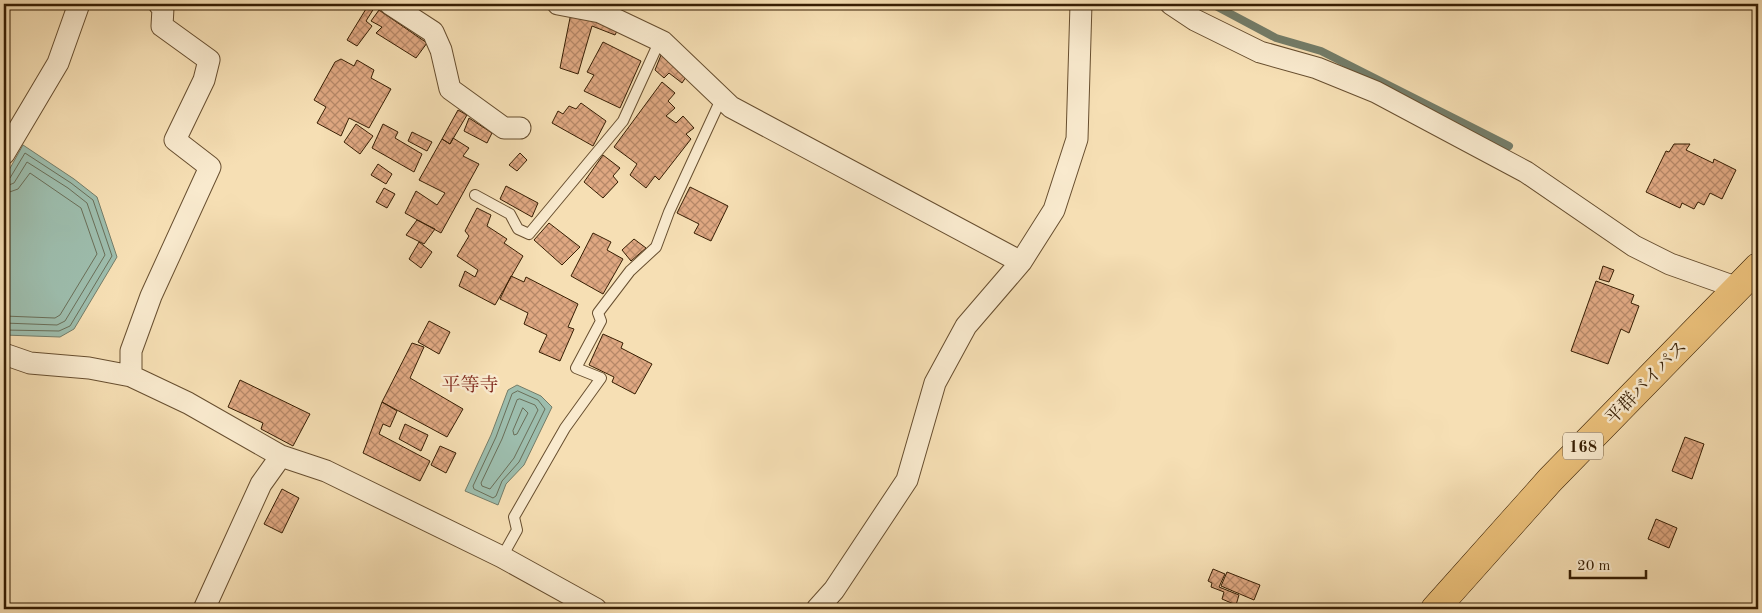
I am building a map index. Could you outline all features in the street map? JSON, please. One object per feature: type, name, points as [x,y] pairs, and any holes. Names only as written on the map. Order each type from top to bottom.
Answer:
[{"type":"highway","name":"平群バイパス","points":[[1435,609],[1550,480],[1758,267]]},
{"type":"street","points":[[4,154],[58,63],[79,4]]},
{"type":"street","points":[[131,376],[130,351],[148,305],[210,167],[175,140],[204,80],[209,60],[162,26],[163,8],[159,4]]},
{"type":"street","points":[[390,4],[433,32],[441,50],[450,89],[504,128],[520,128]]},
{"type":"street","points":[[558,4],[600,12],[663,42],[739,111],[1022,262]]},
{"type":"street","points":[[817,609],[834,590],[907,480],[935,383],[966,326],[1022,262],[1054,210],[1077,139],[1081,4]]},
{"type":"street","points":[[1171,4],[1195,20],[1260,52],[1317,68],[1376,92],[1526,172],[1634,246],[1670,264],[1738,288]]},
{"type":"street","points":[[4,354],[30,362],[89,368],[131,376],[188,403],[280,456],[326,471],[502,557],[596,609]]},
{"type":"street","points":[[204,609],[261,484],[280,456]]},
{"type":"lane","points":[[475,195],[510,214],[518,228],[529,234],[623,121],[656,51],[663,42]]},
{"type":"lane","points":[[502,557],[517,530],[514,516],[564,428],[601,378],[576,368],[602,321],[598,313],[630,271],[656,248],[668,212],[722,97]]},
{"type":"water","points":[[23,145],[74,179],[97,197],[117,257],[74,329],[60,337],[4,335],[4,179]]},
{"type":"water","points":[[517,385],[541,396],[552,407],[524,465],[506,484],[498,505],[465,491],[491,435],[508,390]]},
{"type":"building","points":[[369,4],[376,5],[366,21],[372,26],[357,46],[347,40]]},
{"type":"building","points":[[379,10],[427,43],[416,58],[376,33],[382,27],[371,21]]},
{"type":"building","points":[[571,13],[618,29],[615,35],[592,26],[578,74],[560,68]]},
{"type":"building","points":[[603,42],[641,61],[620,108],[584,91],[594,75],[587,72]]},
{"type":"building","points":[[661,55],[686,77],[682,83],[669,73],[664,78],[655,70]]},
{"type":"building","points":[[341,59],[354,66],[357,60],[374,70],[371,78],[391,89],[369,128],[349,118],[341,136],[317,123],[326,107],[314,100],[335,62]]},
{"type":"building","points":[[662,82],[675,93],[668,101],[675,108],[666,116],[676,123],[683,116],[694,128],[686,134],[691,139],[659,180],[655,176],[646,188],[630,175],[637,164],[614,147]]},
{"type":"building","points":[[581,103],[606,121],[593,146],[552,123],[558,111],[563,114],[569,106],[576,109]]},
{"type":"building","points":[[458,110],[467,115],[450,144],[442,139]]},
{"type":"building","points":[[469,118],[492,133],[487,143],[464,131]]},
{"type":"building","points":[[356,124],[373,136],[360,154],[344,142]]},
{"type":"building","points":[[383,124],[398,132],[395,138],[422,154],[414,172],[372,148]]},
{"type":"building","points":[[412,132],[432,142],[427,151],[408,141]]},
{"type":"building","points":[[453,138],[469,148],[463,156],[479,164],[441,233],[405,213],[416,191],[437,205],[445,193],[419,180],[442,139],[450,144]]},
{"type":"building","points":[[1674,144],[1690,144],[1686,150],[1713,163],[1714,159],[1736,170],[1722,199],[1710,193],[1704,205],[1698,202],[1694,209],[1682,203],[1680,208],[1646,192],[1666,151],[1669,152]]},
{"type":"building","points":[[520,153],[527,160],[517,171],[509,165]]},
{"type":"building","points":[[603,155],[620,168],[613,176],[618,182],[603,198],[584,182]]},
{"type":"building","points":[[378,164],[392,174],[386,184],[371,175]]},
{"type":"building","points":[[506,186],[538,203],[532,217],[500,199]]},
{"type":"building","points":[[690,187],[728,206],[711,241],[694,233],[699,224],[677,213]]},
{"type":"building","points":[[384,188],[395,194],[387,208],[376,202]]},
{"type":"building","points":[[477,208],[491,215],[487,226],[507,239],[504,243],[523,256],[495,305],[459,286],[465,271],[475,277],[478,270],[457,256],[469,236],[465,231]]},
{"type":"building","points":[[417,220],[435,229],[424,244],[406,235]]},
{"type":"building","points":[[549,223],[580,247],[562,265],[534,240]]},
{"type":"building","points":[[593,233],[611,242],[607,250],[623,259],[603,294],[571,276]]},
{"type":"building","points":[[634,239],[646,248],[631,261],[622,250]]},
{"type":"building","points":[[419,242],[432,252],[421,268],[409,259]]},
{"type":"building","points":[[1603,266],[1614,270],[1609,282],[1599,279]]},
{"type":"building","points":[[511,276],[524,282],[526,277],[578,304],[568,327],[574,329],[560,361],[539,352],[547,335],[524,324],[528,313],[500,299]]},
{"type":"building","points":[[1596,281],[1634,295],[1631,303],[1639,306],[1629,333],[1621,329],[1608,364],[1571,351]]},
{"type":"building","points":[[429,321],[450,332],[439,354],[418,342]]},
{"type":"building","points":[[603,334],[623,343],[621,348],[652,364],[635,394],[612,382],[614,377],[589,365]]},
{"type":"building","points":[[412,343],[424,347],[410,378],[463,409],[447,437],[382,402]]},
{"type":"building","points":[[240,380],[310,414],[293,446],[261,429],[263,423],[228,407]]},
{"type":"building","points":[[382,402],[397,411],[390,427],[383,424],[379,434],[430,461],[420,481],[363,453]]},
{"type":"building","points":[[405,424],[428,435],[421,451],[399,439]]},
{"type":"building","points":[[1685,437],[1704,444],[1692,479],[1672,471]]},
{"type":"building","points":[[440,446],[456,453],[446,473],[431,465]]},
{"type":"building","points":[[282,489],[299,498],[282,533],[264,524]]},
{"type":"building","points":[[1656,519],[1677,528],[1669,548],[1648,539]]},
{"type":"building","points":[[1213,569],[1225,574],[1219,587],[1239,595],[1236,605],[1222,599],[1224,592],[1211,587],[1212,583],[1208,581]]},
{"type":"building","points":[[1227,572],[1260,585],[1254,600],[1221,586]]},
{"type":"waterway","points":[[1212,4],[1276,38],[1321,51],[1509,146]]},
{"type":"district","name":"平等寺","points":[[470,384]]}]
